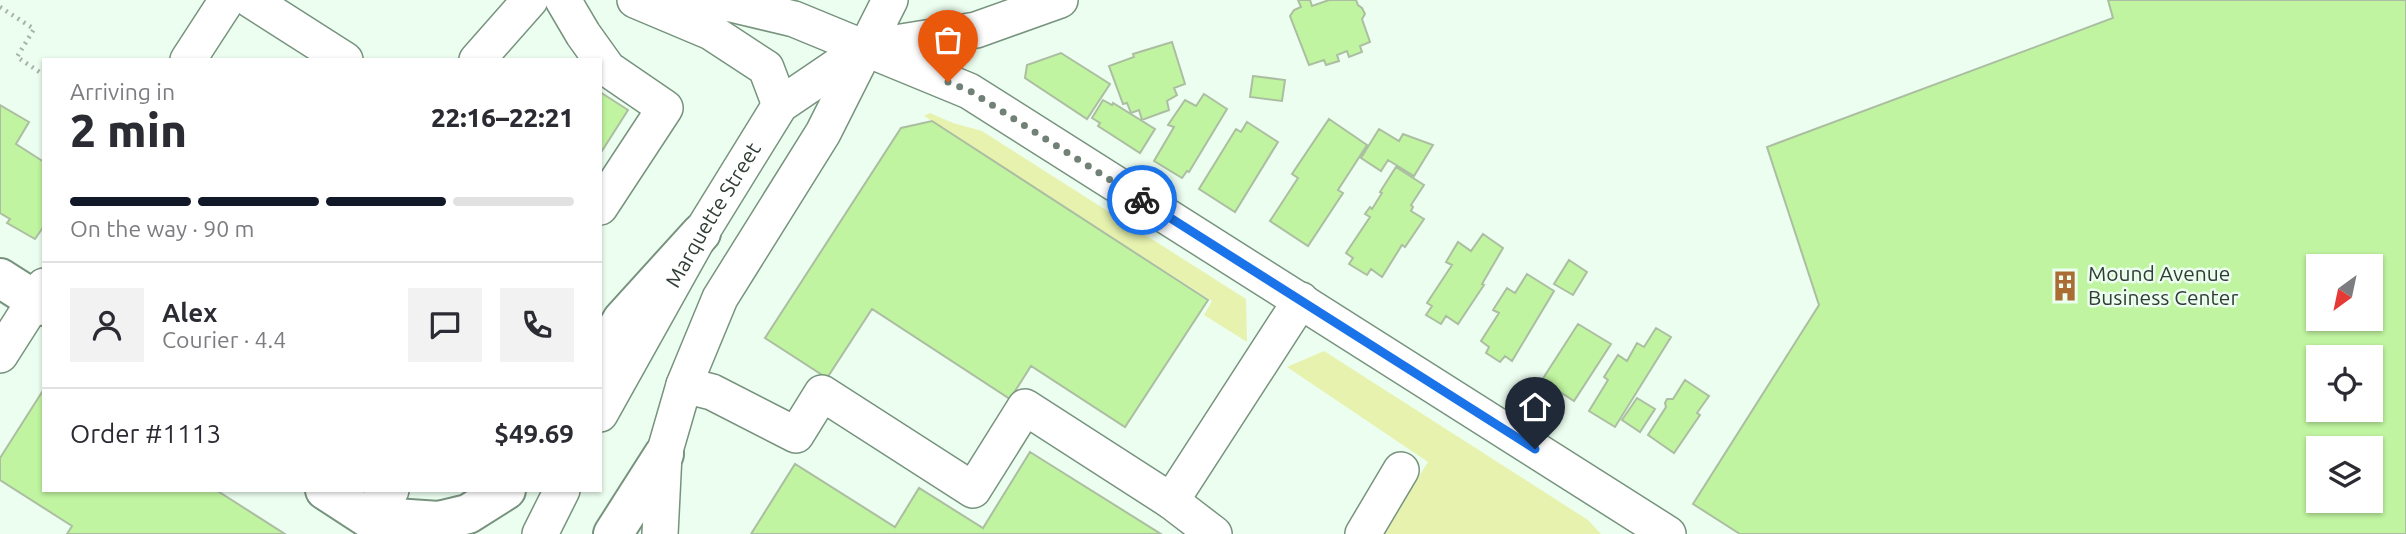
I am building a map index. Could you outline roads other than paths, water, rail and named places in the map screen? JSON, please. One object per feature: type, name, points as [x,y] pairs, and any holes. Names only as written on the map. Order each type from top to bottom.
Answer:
[{"type":"main road","points":[[602,356],[622,320],[701,233]]},
{"type":"main road","points":[[0,278],[41,297]]},
{"type":"main road","points":[[613,534],[664,454]]},
{"type":"main road","points":[[330,492],[383,513],[439,521],[468,514],[503,492]]},
{"type":"street","points":[[189,58],[226,0]]},
{"type":"street","points":[[251,0],[342,58]]},
{"type":"street","points":[[479,58],[530,0]]},
{"type":"street","points":[[563,0],[600,58]]},
{"type":"street","points":[[635,0],[710,32],[766,68],[780,105]]},
{"type":"street","points":[[689,0],[731,5],[794,19],[970,91],[1668,534]]},
{"type":"street","name":"Marquette Street","points":[[660,534],[664,454],[684,385],[720,298],[823,133],[890,0]]},
{"type":"street","points":[[864,48],[976,30],[1060,0]]},
{"type":"street","name":"Marquette Street","points":[[602,410],[701,233],[780,105],[864,48]]},
{"type":"street","points":[[602,61],[608,69],[665,108],[602,204]]},
{"type":"street","points":[[0,355],[41,297]]},
{"type":"street","points":[[1171,501],[1301,300]]},
{"type":"street","points":[[684,385],[712,391],[796,435],[822,393],[973,490],[1025,407],[1171,501],[1214,534]]},
{"type":"street","points":[[1363,534],[1401,470]]},
{"type":"street","points":[[540,534],[561,492]]},
{"type":"place","name":"Mound Avenue Business Center","points":[[2065,286]]}]
